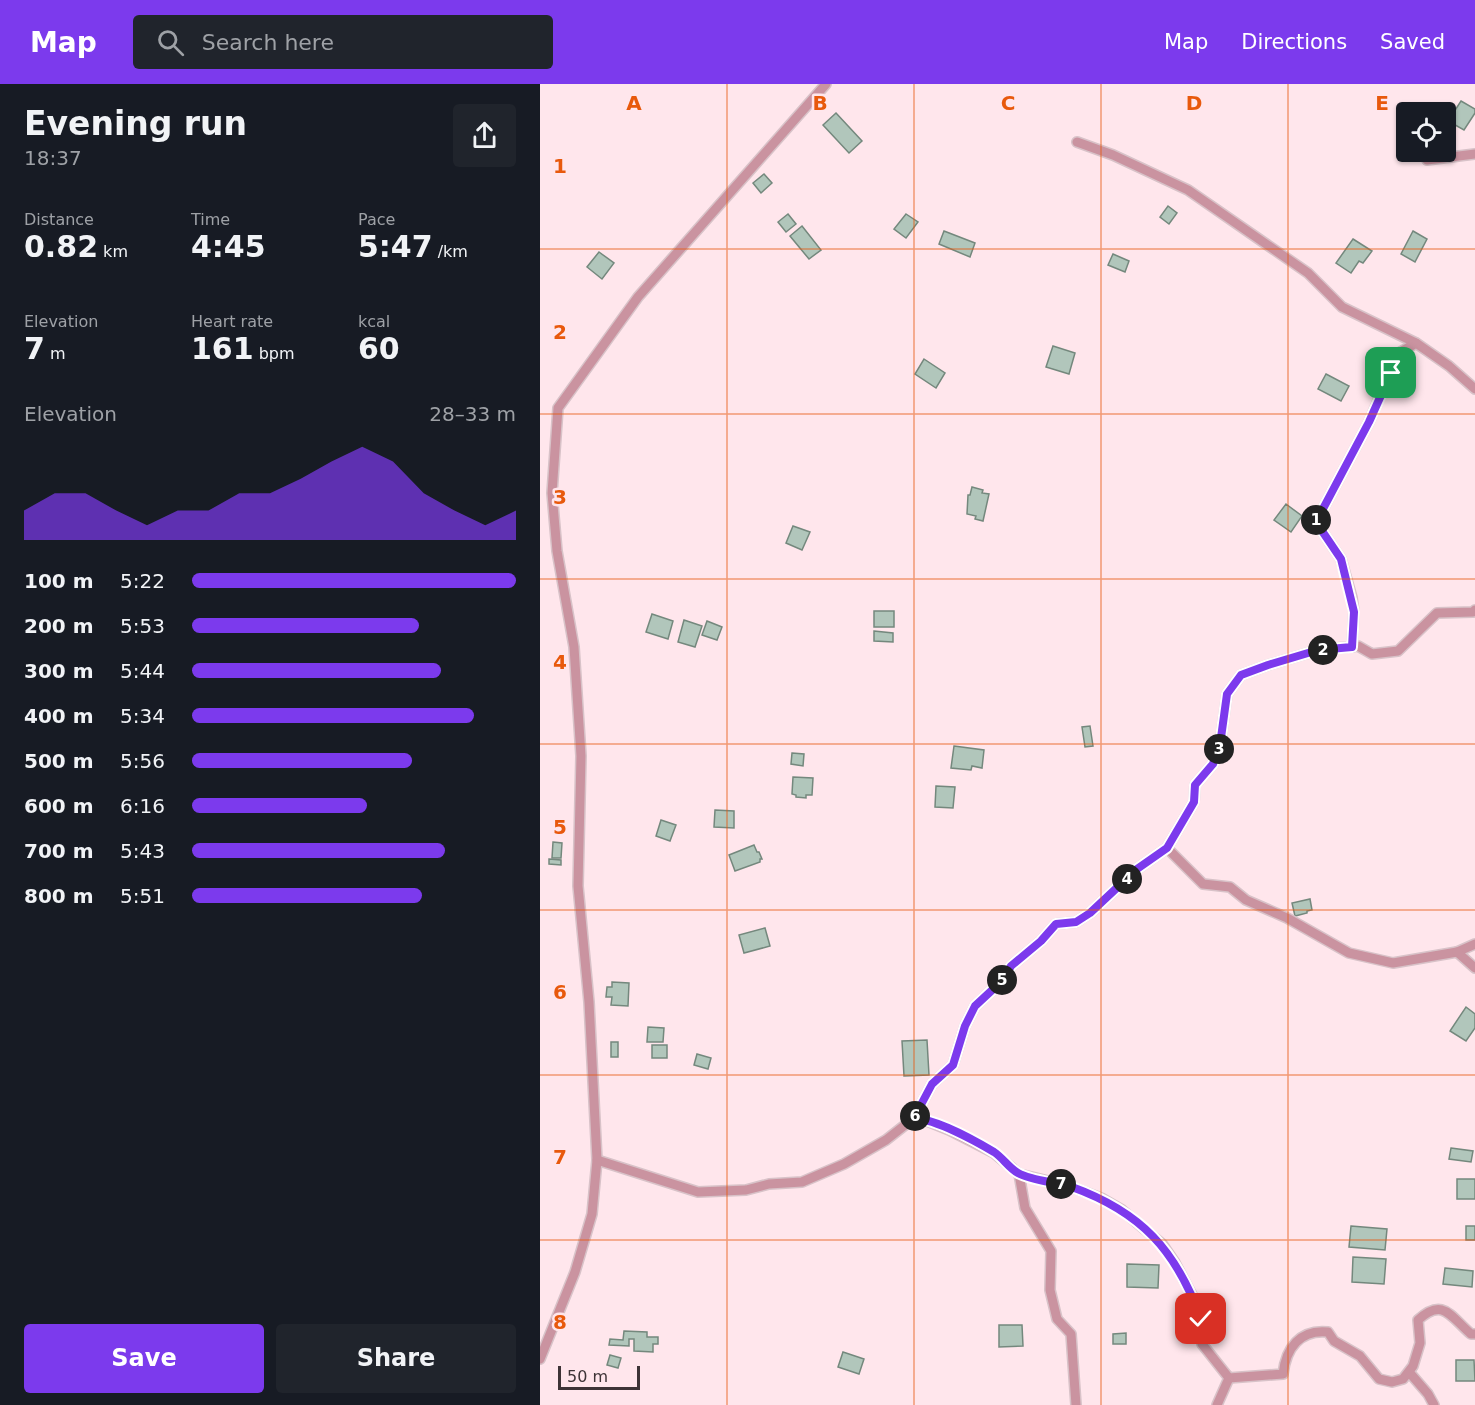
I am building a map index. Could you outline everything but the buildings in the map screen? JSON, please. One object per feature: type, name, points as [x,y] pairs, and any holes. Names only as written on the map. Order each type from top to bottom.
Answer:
[{"type":"street","points":[[540,1359],[575,1272],[592,1214],[597,1160],[589,1002],[578,886],[581,756],[574,647],[558,551],[552,493],[558,408],[638,297],[826,84]]},
{"type":"street","points":[[1077,142],[1113,155],[1188,190],[1308,273],[1342,307],[1416,343],[1449,366],[1475,389]]},
{"type":"street","points":[[1456,156],[1475,154]]},
{"type":"street","points":[[1352,647],[1354,612],[1341,559],[1316,522],[1369,422],[1398,353],[1416,343]]},
{"type":"street","points":[[597,1160],[698,1192],[746,1190],[769,1184],[802,1182],[844,1164],[886,1140],[914,1118],[932,1084],[953,1065],[965,1026],[975,1006],[1003,980],[1011,966],[1041,941],[1056,924],[1076,922],[1090,913],[1137,869],[1167,848],[1194,802],[1195,785],[1213,764],[1220,745],[1227,694],[1241,675],[1318,650],[1358,646],[1372,654],[1398,651],[1437,613],[1473,612],[1475,610]]},
{"type":"street","points":[[1167,848],[1203,884],[1230,887],[1246,900],[1287,918],[1348,952],[1393,963],[1457,952],[1475,944]]},
{"type":"street","points":[[1457,952],[1475,968]]},
{"type":"street","points":[[914,1118],[949,1130],[994,1153],[1019,1174],[1069,1186],[1101,1198],[1122,1210],[1162,1244],[1175,1263],[1194,1299],[1201,1319],[1202,1344],[1229,1378]]},
{"type":"street","points":[[1019,1174],[1025,1208],[1051,1251],[1050,1290],[1058,1318],[1071,1334],[1077,1405]]},
{"type":"street","points":[[1229,1378],[1282,1374],[1284,1358],[1293,1344],[1316,1331],[1328,1332],[1334,1341],[1360,1356],[1379,1379],[1392,1382],[1403,1379],[1413,1366],[1420,1343],[1418,1320],[1429,1310],[1437,1308],[1446,1311],[1472,1334],[1475,1334]]},
{"type":"street","points":[[1408,1371],[1428,1394],[1434,1405]]},
{"type":"street","points":[[1217,1405],[1229,1378]]},
{"type":"route","points":[[1201,1319],[1194,1299],[1162,1244],[1122,1210],[1101,1198],[1069,1186],[1019,1174],[994,1153],[949,1130],[914,1118],[932,1084],[953,1065],[965,1026],[975,1006],[1003,980],[1011,966],[1041,941],[1056,924],[1076,922],[1090,913],[1137,869],[1167,848],[1194,802],[1195,785],[1213,764],[1220,745],[1227,694],[1241,675],[1318,650],[1352,647],[1354,612],[1341,559],[1316,522],[1369,422],[1391,373]]}]
